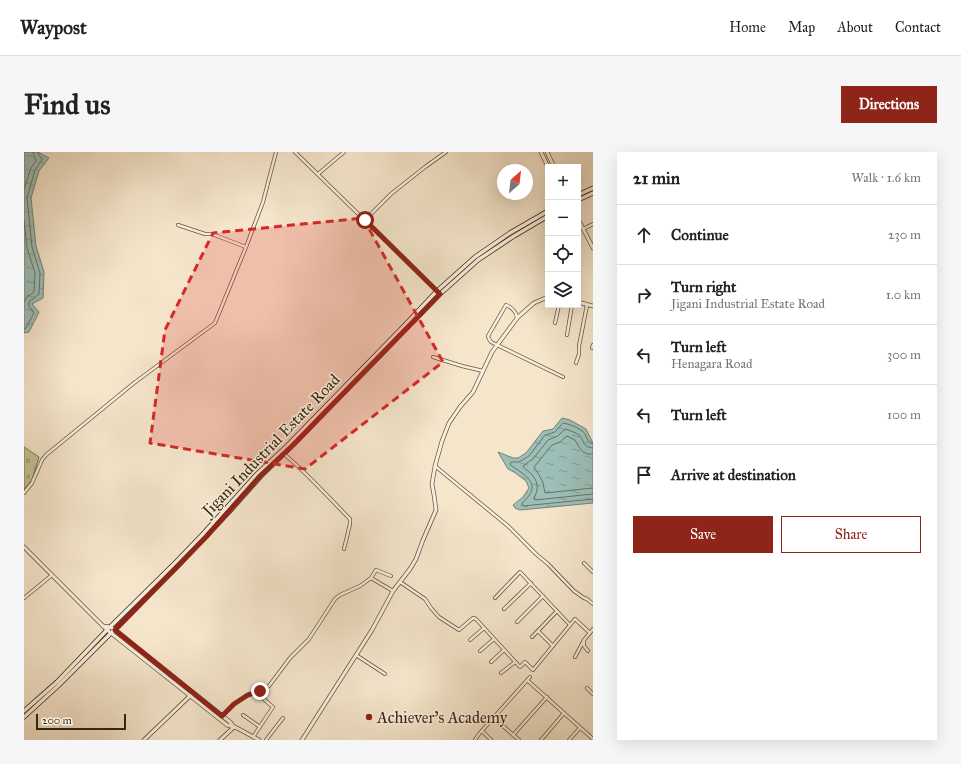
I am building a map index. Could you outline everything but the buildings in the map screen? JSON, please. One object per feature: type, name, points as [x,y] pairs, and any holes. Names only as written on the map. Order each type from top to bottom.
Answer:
[{"type":"main road","points":[[581,194],[593,188]]},
{"type":"main road","points":[[581,199],[593,193]]},
{"type":"main road","name":"Jigani Industrial Estate Road","points":[[24,711],[57,682],[182,555],[257,474],[287,446],[437,291],[475,257],[510,233],[545,213]]},
{"type":"main road","name":"Jigani Industrial Estate Road","points":[[24,717],[115,630],[206,537],[260,476],[293,445],[440,294],[478,260],[545,218]]},
{"type":"street","points":[[24,493],[32,483],[42,460],[46,455],[134,383],[215,323],[263,202],[276,152]]},
{"type":"street","points":[[295,152],[440,294]]},
{"type":"street","points":[[318,174],[344,152]]},
{"type":"street","points":[[365,220],[391,194],[446,152]]},
{"type":"street","points":[[541,152],[547,164]]},
{"type":"street","points":[[547,152],[553,164]]},
{"type":"street","points":[[583,229],[593,224]]},
{"type":"street","points":[[178,225],[204,234],[212,234],[246,247]]},
{"type":"street","points":[[581,225],[593,247]]},
{"type":"street","points":[[302,740],[372,630],[392,591],[416,559],[436,510],[432,484],[442,440],[449,423],[472,392],[492,352],[517,319],[534,303],[545,298]]},
{"type":"street","points":[[581,303],[593,306]]},
{"type":"street","points":[[517,319],[518,316],[506,305],[488,336],[491,342],[563,376]]},
{"type":"street","points":[[576,363],[588,305]]},
{"type":"street","points":[[555,323],[558,308]]},
{"type":"street","points":[[567,335],[572,308]]},
{"type":"street","points":[[433,357],[483,371]]},
{"type":"street","points":[[284,454],[350,519],[344,549]]},
{"type":"street","points":[[435,466],[508,526],[548,564],[574,592],[593,604]]},
{"type":"street","points":[[24,547],[107,630],[227,725],[234,727],[258,740]]},
{"type":"street","points":[[584,563],[593,572]]},
{"type":"street","points":[[222,716],[234,704],[248,695],[269,686],[290,658],[309,639],[335,599],[340,595],[360,586],[371,578],[376,570],[391,576]]},
{"type":"street","points":[[495,598],[520,572],[570,625]]},
{"type":"street","points":[[24,598],[52,575]]},
{"type":"street","points":[[371,578],[392,591]]},
{"type":"street","points":[[400,582],[425,599],[439,617],[459,630],[473,618],[476,619],[520,667],[525,662],[533,670],[575,619],[590,633]]},
{"type":"street","points":[[504,609],[531,583]]},
{"type":"street","points":[[517,622],[543,596]]},
{"type":"street","points":[[532,637],[557,611]]},
{"type":"street","points":[[103,626],[110,627],[115,630],[194,692],[234,727]]},
{"type":"street","points":[[470,640],[484,628]]},
{"type":"street","points":[[574,657],[584,640],[593,630]]},
{"type":"street","points":[[538,631],[553,646]]},
{"type":"street","points":[[480,651],[494,639]]},
{"type":"street","points":[[584,640],[584,646],[588,651]]},
{"type":"street","points":[[490,662],[504,650]]},
{"type":"street","points":[[356,655],[385,674]]},
{"type":"street","points":[[501,673],[515,662]]},
{"type":"street","points":[[475,740],[530,677]]},
{"type":"street","points":[[528,680],[593,739]]},
{"type":"street","points":[[587,688],[593,694]]},
{"type":"street","points":[[253,737],[273,707],[264,700],[260,691]]},
{"type":"street","points":[[144,740],[194,692]]},
{"type":"street","points":[[513,735],[547,697]]},
{"type":"street","points":[[541,740],[564,713]]},
{"type":"street","points":[[243,715],[260,727]]},
{"type":"street","points":[[266,740],[283,718]]},
{"type":"street","points":[[494,718],[519,740]]},
{"type":"street","points":[[220,740],[234,727]]},
{"type":"street","points":[[569,740],[580,728]]},
{"type":"street","points":[[482,731],[491,740]]},
{"type":"highlighted area","points":[[363,218],[443,362],[305,469],[150,443],[165,330],[213,233]]},
{"type":"green space","points":[[24,447],[39,457],[32,480],[24,489]]},
{"type":"water","points":[[24,152],[38,152],[49,158],[39,171],[31,198],[36,246],[44,272],[43,298],[32,304],[39,312],[29,332],[24,333]]},
{"type":"water","points":[[562,418],[570,420],[586,429],[593,443],[593,503],[520,510],[515,508],[513,505],[523,497],[529,488],[526,481],[508,469],[498,452],[513,458],[518,458],[526,453],[543,431],[553,429]]},
{"type":"place","name":"Achiever's Academy","points":[[369,717]]},
{"type":"route","points":[[260,691],[248,695],[234,704],[222,716],[115,630],[206,537],[260,476],[293,445],[440,294],[365,220]]}]
